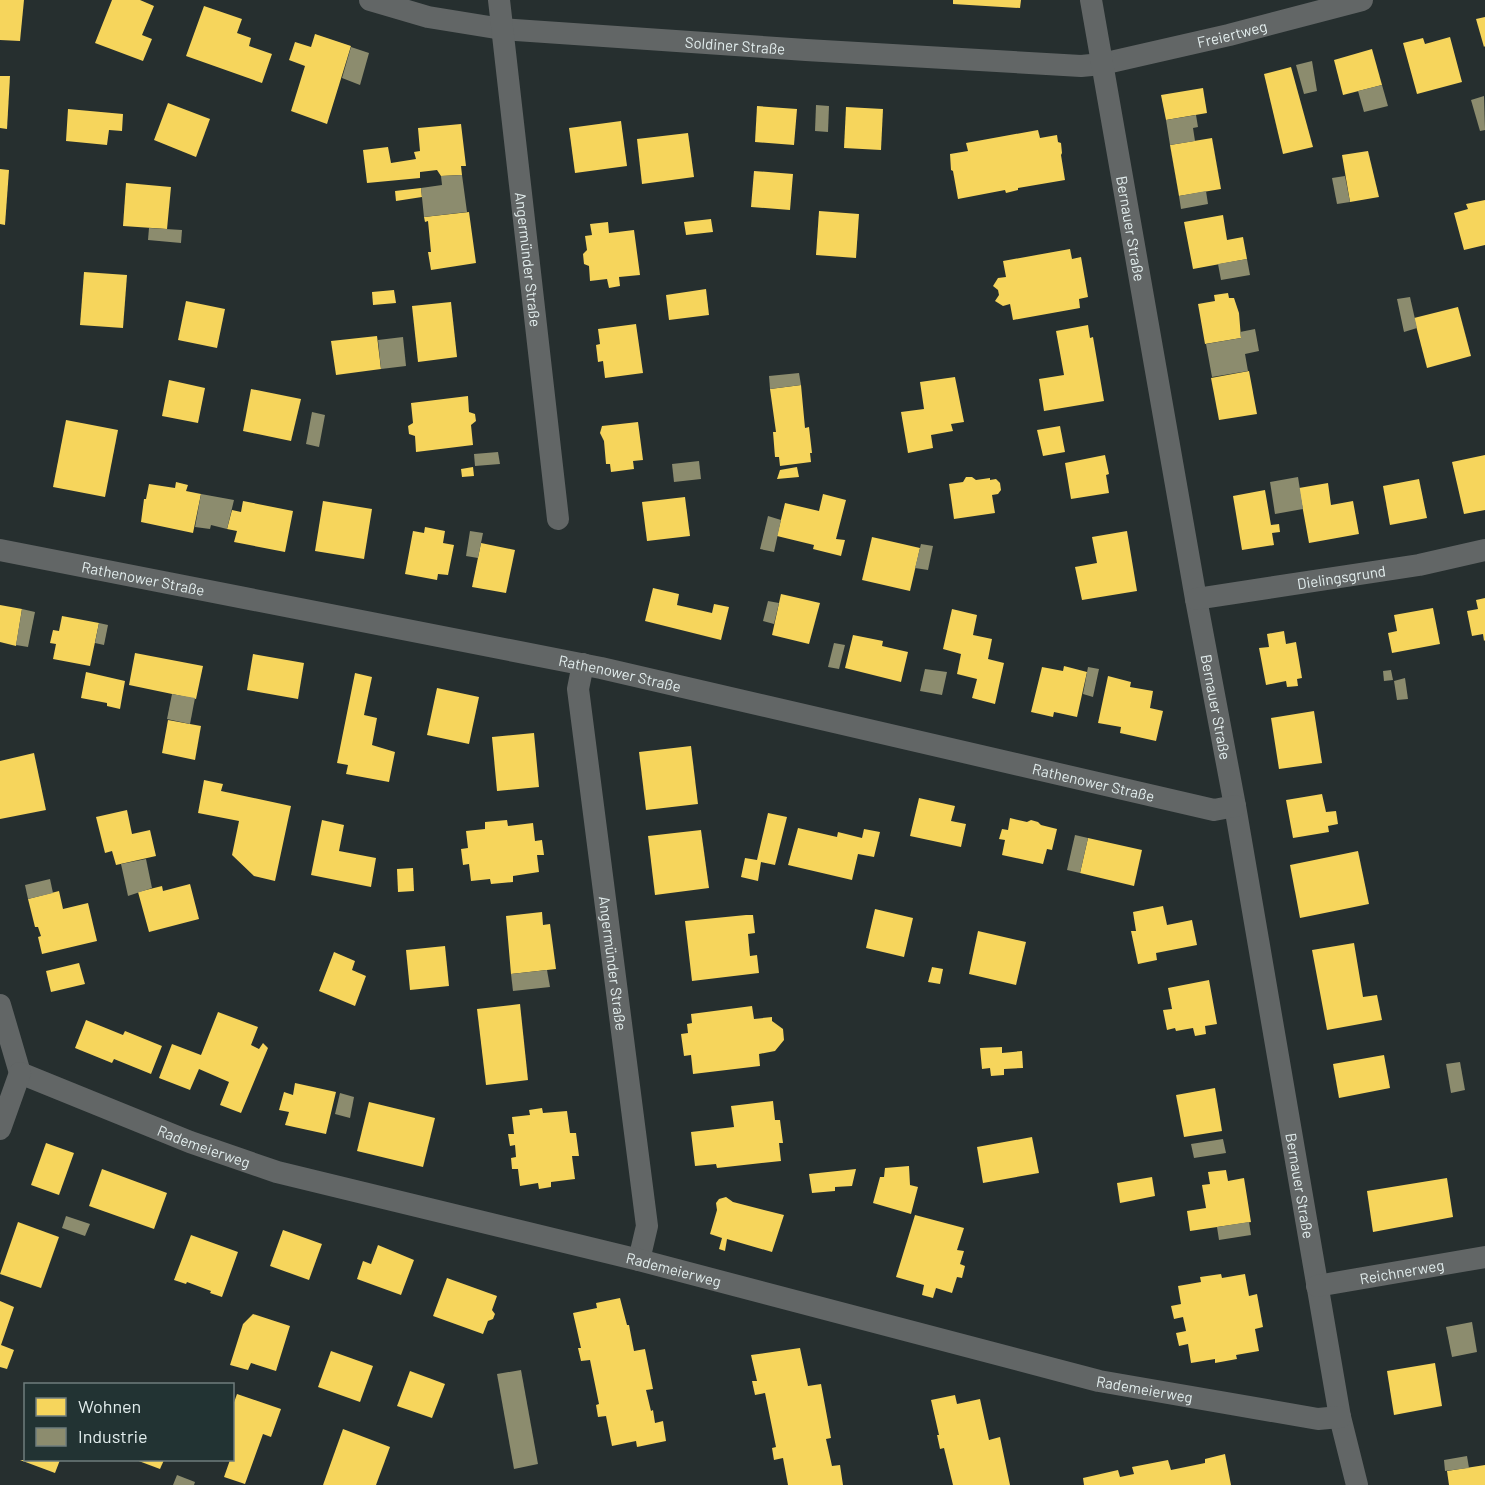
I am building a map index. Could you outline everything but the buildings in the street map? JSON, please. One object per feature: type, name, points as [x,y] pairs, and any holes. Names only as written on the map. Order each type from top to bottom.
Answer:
[{"type":"street","name":"Soldiner Straße","points":[[370,0],[428,17],[502,29],[841,52],[1081,66],[1102,64]]},
{"type":"street","name":"Angermünder Straße","points":[[499,0],[558,519]]},
{"type":"street","name":"Bernauer Straße","points":[[1091,0],[1196,598],[1235,806],[1340,1417],[1357,1485]]},
{"type":"street","name":"Freiertweg","points":[[1102,64],[1229,35],[1362,0]]},
{"type":"street","name":"Rathenower Straße","points":[[0,550],[583,664],[1214,810],[1235,806]]},
{"type":"street","name":"Dielingsgrund","points":[[1196,598],[1419,565],[1485,550]]},
{"type":"street","name":"Angermünder Straße","points":[[583,664],[578,689],[647,1226],[639,1260]]},
{"type":"street","points":[[0,1005],[20,1073],[0,1129]]},
{"type":"street","name":"Rademeierweg","points":[[20,1073],[190,1142],[277,1172],[639,1260],[1099,1381],[1318,1419],[1340,1417]]},
{"type":"street","name":"Reichnerweg","points":[[1317,1286],[1485,1257]]}]
